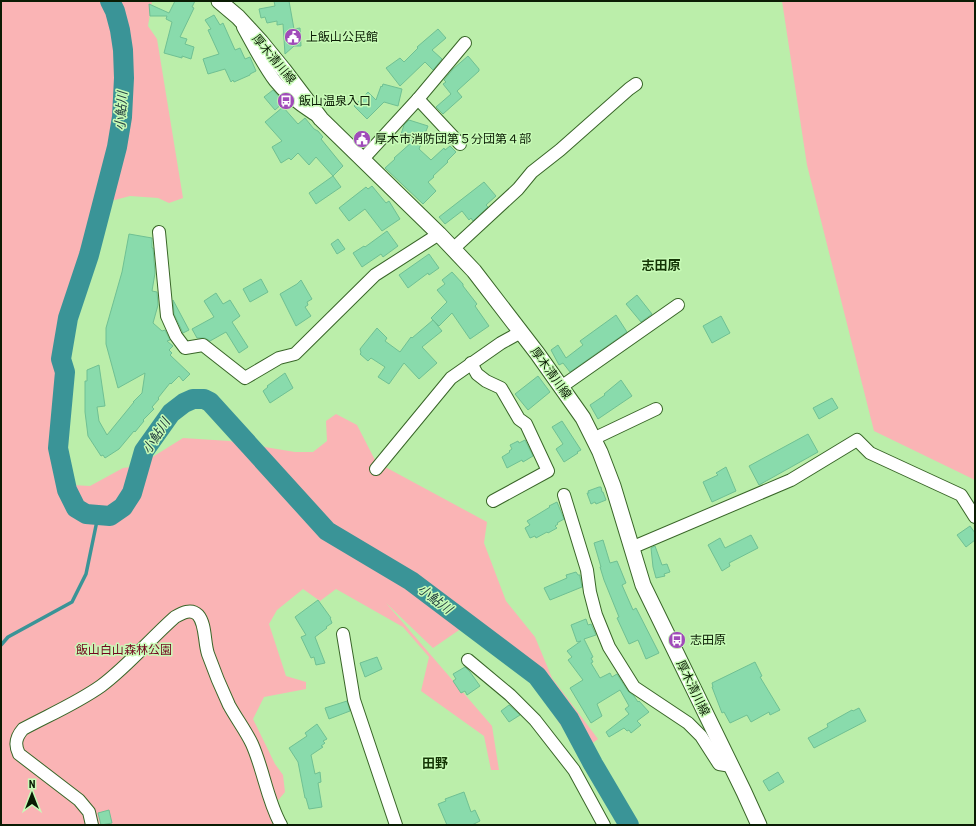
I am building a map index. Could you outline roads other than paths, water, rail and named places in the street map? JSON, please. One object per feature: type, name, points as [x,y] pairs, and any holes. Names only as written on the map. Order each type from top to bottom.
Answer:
[{"type":"main road","name":"厚木清川線","points":[[219,1],[238,17],[283,69],[321,119],[439,234],[478,277],[521,332],[583,418],[613,486],[643,585],[758,820],[759,825]]},
{"type":"street","points":[[362,160],[418,99],[465,43]]},
{"type":"street","points":[[453,249],[518,189],[532,172],[560,150],[636,84]]},
{"type":"street","points":[[418,99],[460,144]]},
{"type":"street","points":[[159,232],[167,316],[176,336],[185,348],[203,345],[245,378],[280,358],[295,354],[375,275],[439,234]]},
{"type":"street","points":[[561,387],[678,305]]},
{"type":"street","points":[[376,469],[451,378],[501,343],[521,332]]},
{"type":"street","points":[[471,363],[477,374],[501,388],[519,419],[526,424],[548,471],[493,501]]},
{"type":"street","points":[[593,439],[656,410]]},
{"type":"street","points":[[632,548],[791,480],[857,440],[870,453],[961,495],[975,518]]},
{"type":"street","points":[[564,495],[587,570],[590,592],[596,615],[609,647],[634,687],[688,723],[701,736],[719,764],[731,766]]},
{"type":"street","points":[[92,825],[89,812],[79,800],[19,754],[16,747],[18,735],[23,729],[71,704],[101,685],[176,617],[184,612],[196,613],[199,616],[203,626],[207,652],[229,705],[251,743],[262,768],[274,812],[281,825]]},
{"type":"street","points":[[343,634],[354,700],[396,825]]},
{"type":"street","points":[[468,660],[510,695],[535,720],[574,770],[604,825]]},
{"type":"waterway","name":"小鮎川","points":[[110,1],[115,11],[123,50],[124,78],[122,117],[117,147],[89,255],[68,318],[61,359],[65,372],[58,448],[67,490],[76,508],[86,514],[110,516],[123,507],[132,493],[144,451],[171,413],[184,403],[193,399],[204,399],[210,402],[327,531],[411,581],[537,676],[569,719],[593,764],[629,825]]},
{"type":"waterway","points":[[1,645],[8,637],[72,602],[86,574],[98,516]]},
{"type":"place","name":"上飯山公民館","points":[[293,37]]},
{"type":"place","name":"飯山温泉入口","points":[[286,101]]},
{"type":"place","name":"厚木市消防団第５分団第４部","points":[[362,139]]},
{"type":"place","name":"志田原","points":[[677,640]]},
{"type":"district","name":"志田原","points":[[661,265]]},
{"type":"district","name":"田野","points":[[435,763]]},
{"type":"park label","name":"飯山白山森林公園","points":[[124,650]]}]
